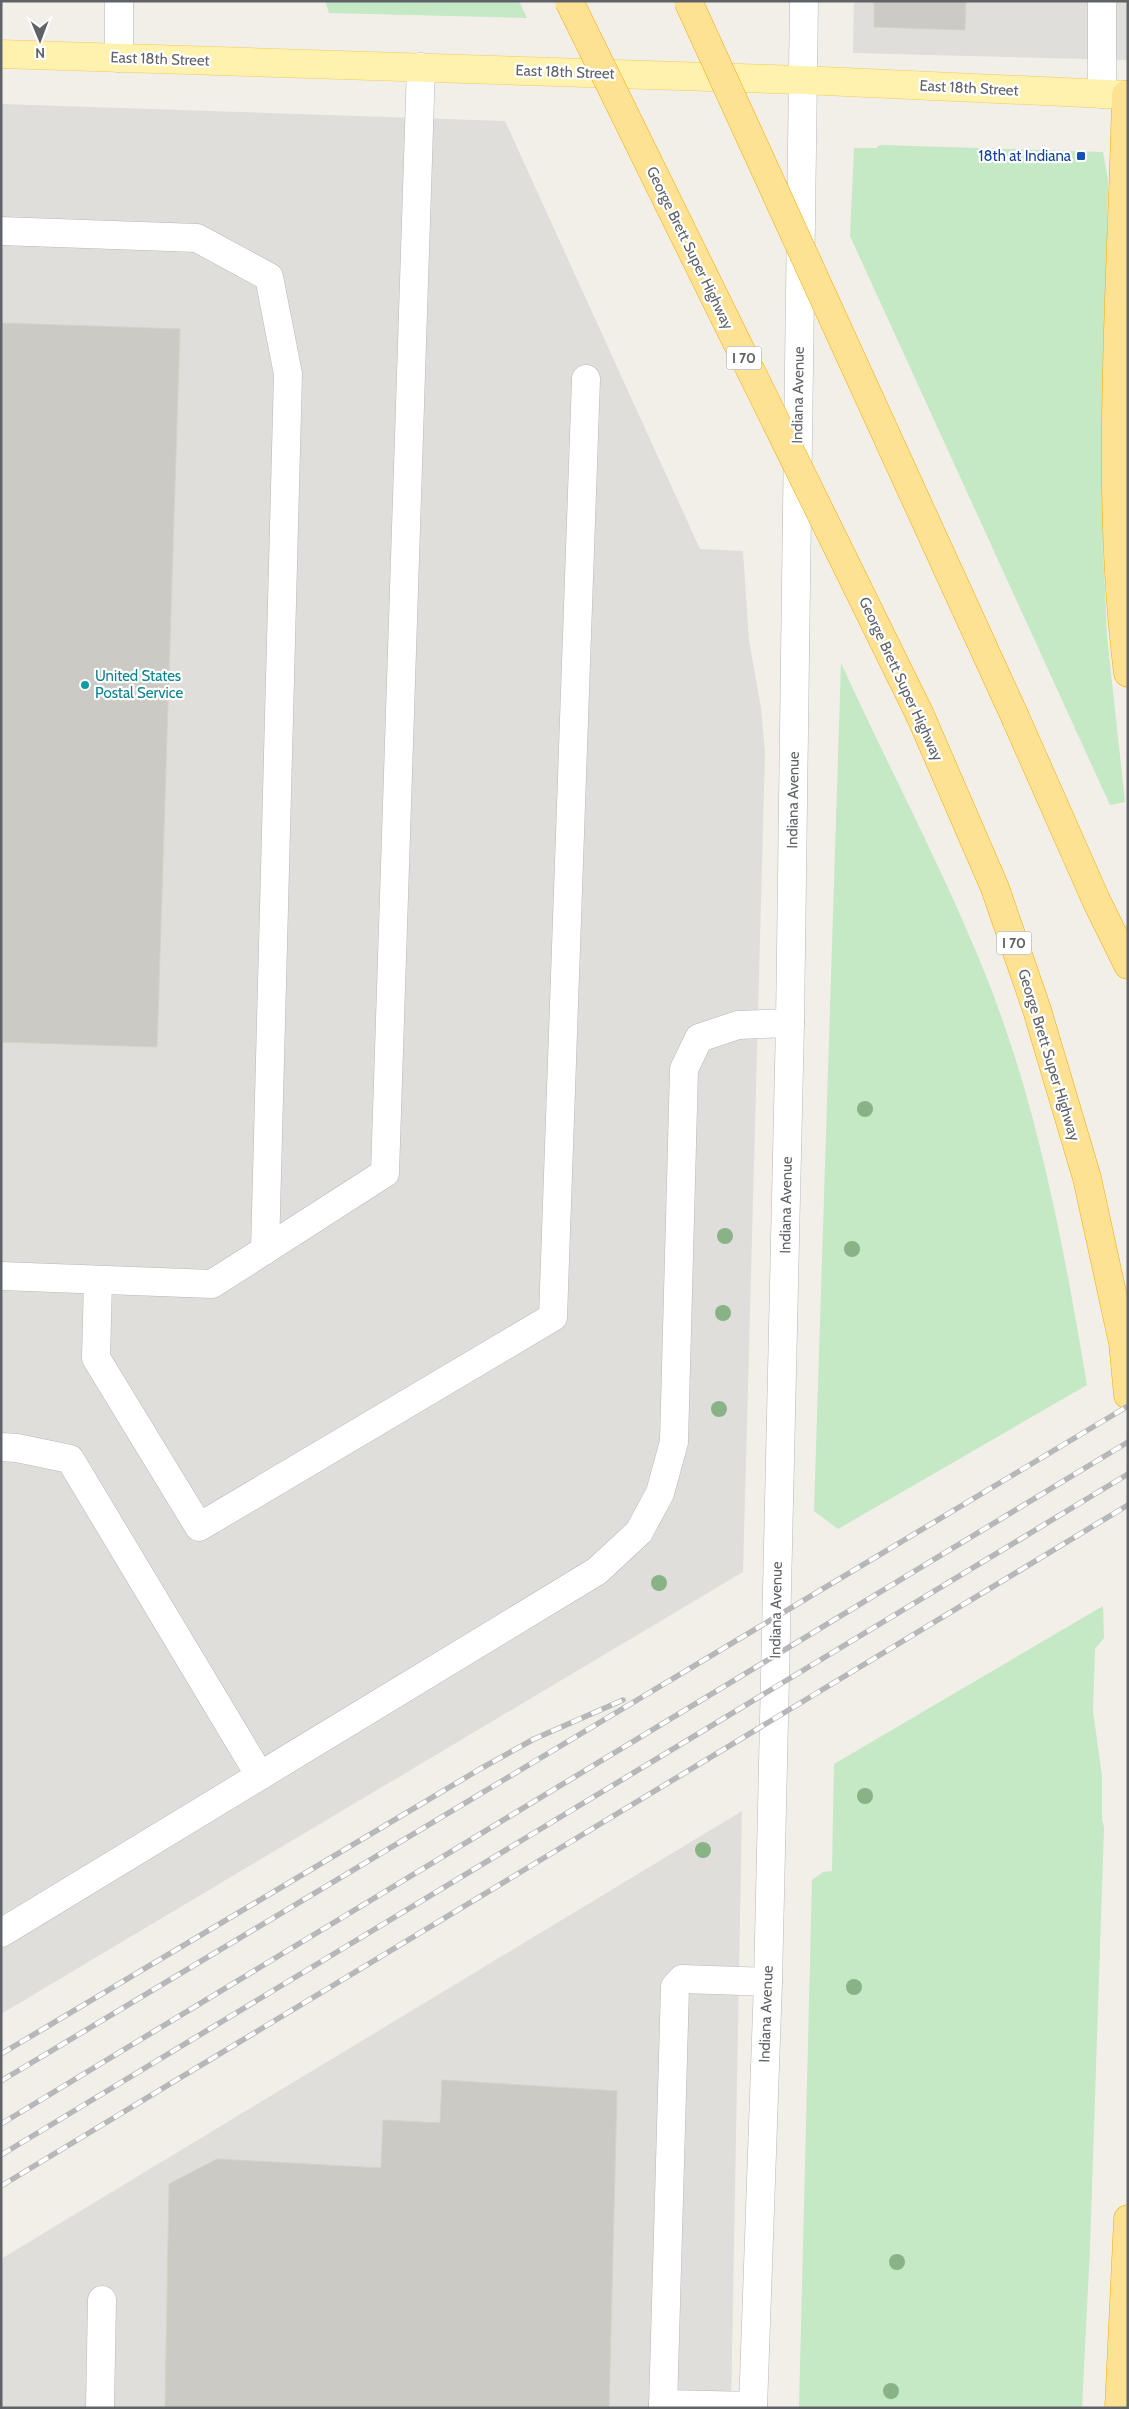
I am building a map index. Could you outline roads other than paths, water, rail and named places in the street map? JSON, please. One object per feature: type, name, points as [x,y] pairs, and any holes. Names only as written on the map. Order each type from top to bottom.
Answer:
[{"type":"highway","name":"George Brett Super Highway","points":[[569,1],[920,716],[995,888],[1038,1010],[1087,1178],[1123,1344],[1128,1395]]},
{"type":"highway","points":[[688,1],[1016,719],[1096,900],[1128,965]]},
{"type":"highway","points":[[1119,94],[1116,447],[1119,604],[1128,673]]},
{"type":"highway","points":[[1119,2408],[1128,2220]]},
{"type":"main road","name":"East 18th Street","points":[[1,54],[802,80],[1119,94]]},
{"type":"street","points":[[119,1],[119,58]]},
{"type":"street","name":"Indiana Avenue","points":[[753,2407],[768,1982],[790,1023],[804,1]]},
{"type":"street","points":[[1102,1],[1119,94]]},
{"type":"street","points":[[1,1276],[212,1284],[385,1173],[421,67]]},
{"type":"street","points":[[1,231],[197,238],[269,277],[288,374],[265,1250]]},
{"type":"street","points":[[98,1280],[96,1358],[199,1527],[553,1317],[586,379]]},
{"type":"street","points":[[1,1933],[597,1571],[639,1532],[660,1493],[674,1442],[684,1069],[699,1038],[738,1025],[790,1023]]},
{"type":"street","points":[[1,1447],[17,1448],[70,1459],[260,1776]]},
{"type":"street","points":[[753,2407],[663,2406],[676,1987],[682,1979],[768,1982]]},
{"type":"street","points":[[100,2408],[102,2300]]},
{"type":"railway","points":[[1,2081],[1128,1406]]},
{"type":"railway","points":[[1,2124],[1128,1442]]},
{"type":"railway","points":[[1,2155],[1128,1474]]},
{"type":"railway","points":[[1,2186],[1128,1505]]},
{"type":"railway","points":[[1,2054],[480,1769],[534,1739],[623,1700]]},
{"type":"place","name":"18th at Indiana","points":[[1081,156]]},
{"type":"place","name":"United States Postal Service","points":[[85,685]]}]
